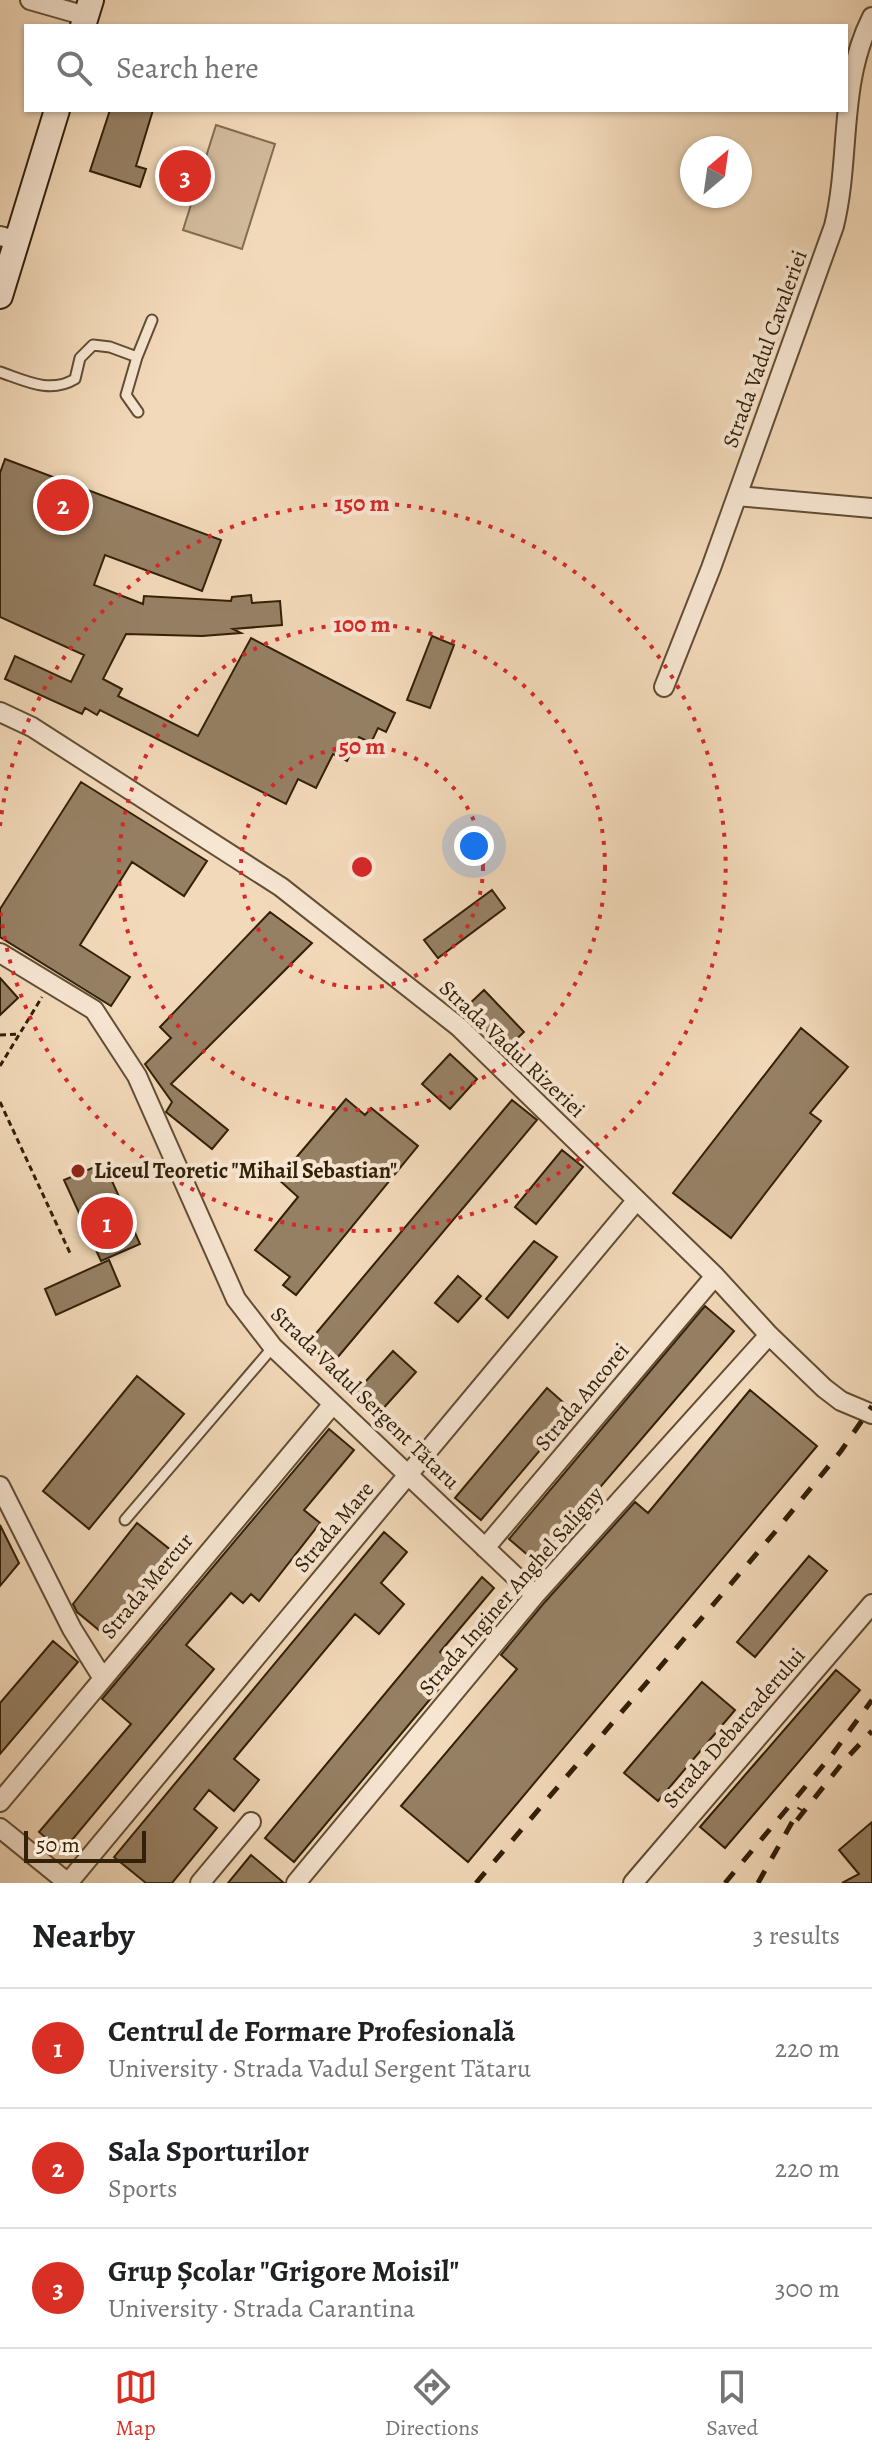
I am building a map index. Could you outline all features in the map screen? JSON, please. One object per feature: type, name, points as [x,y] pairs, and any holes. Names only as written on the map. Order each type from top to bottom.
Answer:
[{"type":"main road","points":[[0,296],[8,238],[56,112]]},
{"type":"street","points":[[30,0],[87,14]]},
{"type":"street","name":"Strada Vadul Cavaleriei","points":[[848,102],[853,67],[872,17]]},
{"type":"street","name":"Strada Vadul Cavaleriei","points":[[664,687],[812,294],[834,226],[841,197],[847,112]]},
{"type":"street","points":[[737,496],[872,508]]},
{"type":"street","name":"Strada Vadul Rizeriei","points":[[0,712],[32,727],[281,887],[459,1027],[715,1276],[769,1335],[824,1388],[841,1401],[872,1414]]},
{"type":"street","name":"Strada Vadul Sergent Tătaru","points":[[0,953],[94,1010],[137,1076],[236,1299],[273,1347],[535,1595]]},
{"type":"street","name":"Strada Mare","points":[[68,1883],[636,1201]]},
{"type":"street","name":"Strada Ancorei","points":[[485,1548],[715,1276]]},
{"type":"street","name":"Strada Inginer Anghel Saligny","points":[[296,1883],[535,1595],[769,1335]]},
{"type":"street","name":"Strada Mercur","points":[[0,1802],[333,1404]]},
{"type":"street","points":[[0,1486],[72,1629],[102,1677]]},
{"type":"street","name":"Strada Debarcaderului","points":[[633,1883],[872,1604]]},
{"type":"street","points":[[200,1883],[251,1822]]},
{"type":"street","points":[[0,1828],[68,1883]]},
{"type":"lane","points":[[138,412],[126,395],[152,320]]},
{"type":"lane","points":[[0,372],[45,387],[64,386],[75,379],[80,358],[93,345],[110,347],[137,357]]},
{"type":"lane","points":[[125,1520],[273,1347]]},
{"type":"path","points":[[0,1066],[50,983]]},
{"type":"path","points":[[0,1035],[19,1034]]},
{"type":"path","points":[[0,1102],[70,1253]]},
{"type":"shaded area","points":[[216,125],[275,144],[242,249],[183,230]]},
{"type":"building","points":[[109,112],[152,112],[136,166],[146,169],[140,187],[90,171]]},
{"type":"building","points":[[5,459],[221,540],[202,591],[105,555],[94,585],[143,604],[144,596],[231,601],[232,597],[251,595],[252,603],[280,601],[282,625],[233,629],[241,633],[202,636],[126,634],[103,679],[122,689],[118,696],[198,736],[251,638],[395,713],[386,732],[378,728],[371,743],[359,737],[347,761],[333,754],[316,788],[298,779],[286,804],[100,710],[97,715],[85,708],[82,714],[5,679],[15,656],[71,682],[84,655],[0,617],[0,473]]},
{"type":"building","points":[[432,636],[454,645],[430,708],[407,700]]},
{"type":"building","points":[[81,782],[207,861],[184,896],[132,862],[80,945],[130,977],[111,1006],[0,937],[0,909]]},
{"type":"building","points":[[492,890],[505,908],[438,958],[424,940]]},
{"type":"building","points":[[270,912],[312,943],[171,1084],[228,1130],[212,1149],[166,1112],[172,1102],[145,1064],[171,1038],[160,1027]]},
{"type":"building","points":[[0,978],[18,998],[0,1015]]},
{"type":"building","points":[[484,990],[524,1032],[505,1050],[465,1008]]},
{"type":"building","points":[[801,1028],[848,1067],[810,1113],[821,1121],[731,1238],[673,1193]]},
{"type":"building","points":[[450,1054],[477,1079],[450,1109],[422,1084]]},
{"type":"building","points":[[346,1099],[365,1115],[371,1108],[418,1146],[296,1295],[283,1285],[290,1277],[255,1250],[298,1197],[278,1179]]},
{"type":"building","points":[[512,1100],[537,1120],[332,1364],[307,1344]]},
{"type":"building","points":[[562,1150],[583,1167],[536,1224],[515,1207]]},
{"type":"building","points":[[104,1163],[140,1244],[101,1261],[64,1180]]},
{"type":"building","points":[[534,1241],[557,1257],[508,1318],[486,1299]]},
{"type":"building","points":[[109,1260],[120,1286],[56,1315],[45,1289]]},
{"type":"building","points":[[458,1276],[481,1296],[458,1322],[435,1303]]},
{"type":"building","points":[[705,1306],[734,1331],[536,1562],[509,1539]]},
{"type":"building","points":[[393,1351],[416,1372],[380,1412],[357,1391]]},
{"type":"building","points":[[137,1376],[184,1414],[89,1529],[43,1491]]},
{"type":"building","points":[[547,1388],[573,1411],[481,1520],[455,1498]]},
{"type":"building","points":[[750,1390],[817,1446],[468,1862],[401,1806],[517,1669],[501,1655],[544,1603],[635,1502],[648,1513]]},
{"type":"building","points":[[329,1429],[354,1450],[304,1510],[320,1523],[259,1601],[251,1594],[243,1603],[231,1593],[186,1645],[214,1669],[62,1852],[39,1832],[131,1724],[102,1699]]},
{"type":"building","points":[[137,1523],[172,1551],[105,1635],[77,1612],[73,1604]]},
{"type":"building","points":[[0,1525],[19,1563],[0,1586]]},
{"type":"building","points":[[384,1532],[407,1552],[381,1583],[404,1604],[379,1634],[355,1614],[234,1759],[259,1780],[234,1811],[209,1790],[194,1809],[217,1828],[172,1883],[146,1883],[114,1857]]},
{"type":"building","points":[[809,1556],[827,1571],[755,1657],[737,1642]]},
{"type":"building","points":[[482,1577],[494,1588],[440,1652],[457,1667],[294,1862],[265,1838]]},
{"type":"building","points":[[53,1641],[78,1662],[0,1754],[0,1703]]},
{"type":"building","points":[[836,1670],[860,1690],[725,1848],[700,1827]]},
{"type":"building","points":[[702,1682],[735,1710],[658,1801],[624,1773]]},
{"type":"building","points":[[872,1822],[872,1883],[842,1883],[859,1874],[839,1850]]},
{"type":"building","points":[[251,1855],[284,1883],[228,1883]]},
{"type":"railway","points":[[476,1883],[775,1532],[841,1451],[872,1406]]},
{"type":"railway","points":[[725,1883],[831,1756],[872,1700]]},
{"type":"railway","points":[[797,1820],[872,1731]]},
{"type":"railway","points":[[758,1883],[800,1808]]},
{"type":"place","name":"Grup Școlar \"Grigore Moisil\"","points":[[185,176]]},
{"type":"place","name":"Sala Sporturilor","points":[[63,505]]},
{"type":"place","name":"Liceul Teoretic \"Mihail Sebastian\"","points":[[78,1171]]},
{"type":"place","name":"Centrul de Formare Profesională","points":[[107,1223]]}]
